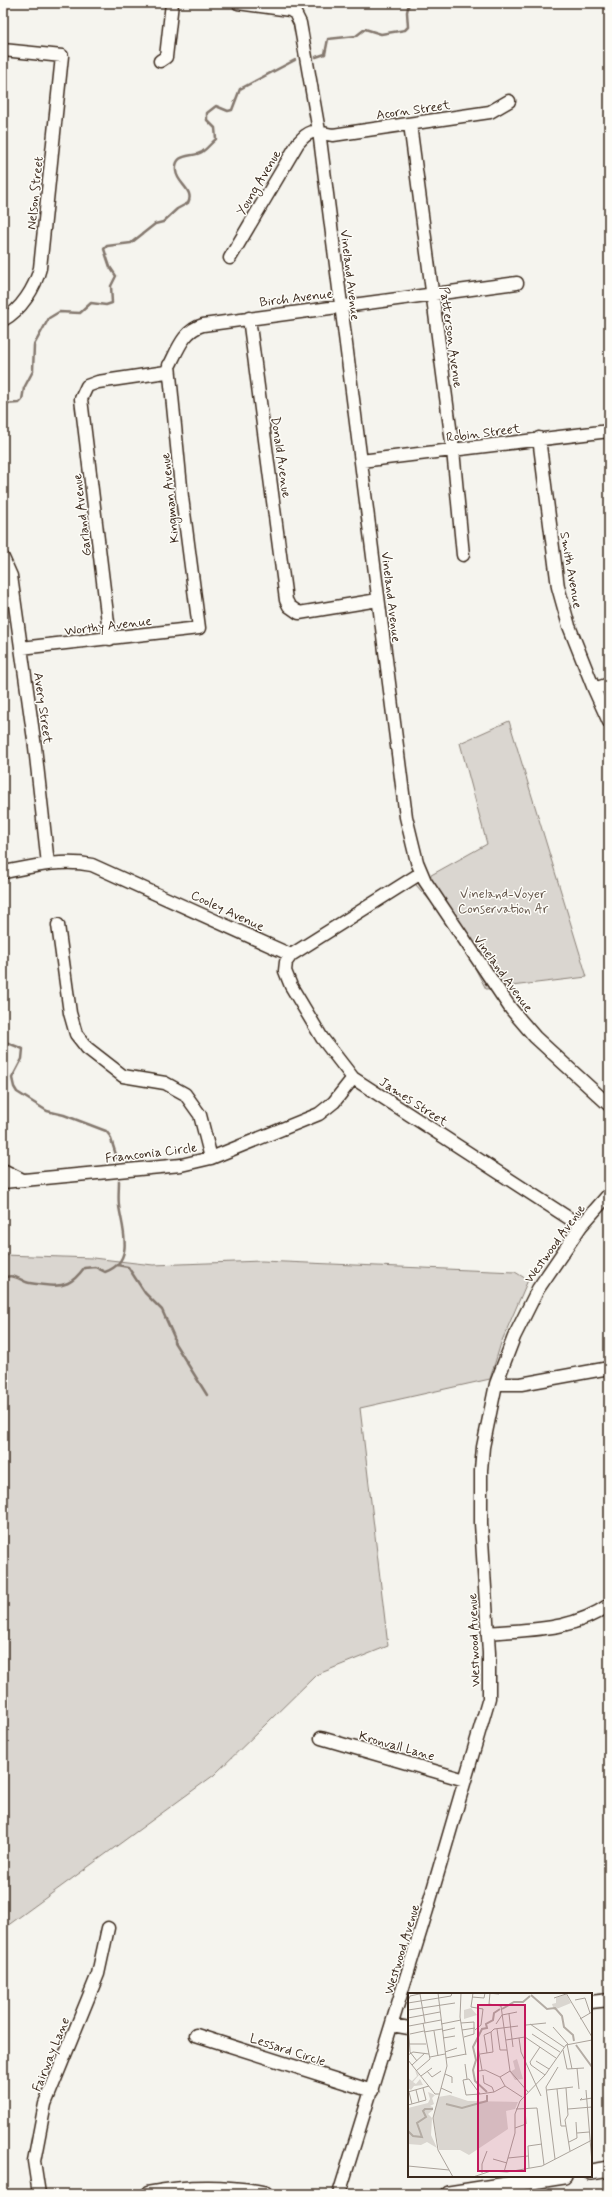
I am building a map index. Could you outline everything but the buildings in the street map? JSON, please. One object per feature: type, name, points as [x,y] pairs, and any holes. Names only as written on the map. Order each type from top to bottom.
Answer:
[{"type":"main road","points":[[592,2172],[609,2169]]},
{"type":"main road","points":[[458,2193],[558,2177]]},
{"type":"main road","points":[[149,2194],[169,2190],[232,2190],[265,2194]]},
{"type":"street","points":[[160,61],[166,57],[168,48],[172,3]]},
{"type":"street","name":"Vineland Avenue","points":[[238,3],[290,10],[297,15],[301,25],[319,131],[406,817],[421,873],[470,949],[521,1021],[535,1037],[609,1105]]},
{"type":"street","name":"Nelson Street","points":[[3,50],[62,56],[40,268],[37,279],[26,298],[15,311],[3,320]]},
{"type":"street","name":"Acorn Street","points":[[319,131],[333,135],[490,112],[509,101]]},
{"type":"street","name":"Patterson Avenue","points":[[410,124],[453,450],[463,555]]},
{"type":"street","name":"Young Avenue","points":[[230,258],[298,143],[307,134],[319,131]]},
{"type":"street","name":"Birch Avenue","points":[[169,365],[184,339],[198,326],[517,283]]},
{"type":"street","name":"Donald Avenue","points":[[249,318],[286,600],[289,606],[298,613],[378,600]]},
{"type":"street","name":"Garland Avenue","points":[[110,639],[81,399],[86,388],[98,382],[162,374],[166,372],[169,365]]},
{"type":"street","name":"Kingman Avenue","points":[[169,365],[182,496],[199,628]]},
{"type":"street","name":"Robin Street","points":[[361,461],[539,438],[609,431]]},
{"type":"street","name":"Smith Avenue","points":[[539,438],[558,587],[564,613],[594,689],[609,722]]},
{"type":"street","name":"Avery Street","points":[[3,558],[11,576],[36,747],[48,864]]},
{"type":"street","name":"Worthy Avenue","points":[[21,648],[199,628]]},
{"type":"street","points":[[594,689],[609,684]]},
{"type":"street","name":"Cooley Avenue","points":[[5,872],[48,864],[80,863],[97,867],[291,955]]},
{"type":"street","points":[[291,955],[421,873]]},
{"type":"street","points":[[58,925],[66,985],[74,1029],[83,1044],[100,1060],[123,1076],[165,1083],[185,1094],[200,1115],[211,1158]]},
{"type":"street","name":"James Street","points":[[291,955],[286,962],[285,971],[291,986],[322,1038],[353,1078],[581,1226]]},
{"type":"street","name":"Franconia Circle","points":[[3,1182],[181,1165],[211,1158],[319,1114],[334,1102],[353,1078]]},
{"type":"street","points":[[3,1170],[24,1180]]},
{"type":"street","name":"Westwood Avenue","points":[[339,2194],[392,2025],[489,1698],[488,1633],[481,1523],[481,1470],[483,1447],[496,1384],[514,1337],[533,1297],[581,1226],[609,1194]]},
{"type":"street","points":[[496,1384],[521,1384],[609,1368]]},
{"type":"street","points":[[488,1633],[570,1624],[589,1618],[609,1606]]},
{"type":"street","name":"Kronvall Lane","points":[[321,1738],[465,1780]]},
{"type":"street","name":"Fairway Lane","points":[[39,2194],[34,2161],[45,2104],[98,1974],[108,1928]]},
{"type":"street","points":[[592,2002],[609,2000]]},
{"type":"street","points":[[392,2025],[408,2028]]},
{"type":"street","name":"Lessard Circle","points":[[196,2035],[372,2091]]},
{"type":"green space","name":"Vineland-Voyer Conservation Ar","points":[[509,721],[587,977],[486,989],[452,925],[415,884],[487,844],[460,743]]},
{"type":"green space","points":[[3,1255],[93,1258],[153,1265],[262,1261],[515,1272],[528,1280],[501,1343],[490,1379],[360,1408],[388,1646],[316,1675],[214,1775],[3,1929]]},
{"type":"waterway","points":[[316,57],[325,54],[328,39],[356,36],[365,29],[381,34],[405,30],[408,27],[407,12],[409,3]]},
{"type":"waterway","points":[[3,404],[19,403],[22,400],[24,388],[33,371],[34,345],[49,318],[59,312],[80,313],[91,303],[106,305],[112,303],[111,286],[116,276],[110,267],[104,249],[107,246],[131,243],[155,224],[163,222],[177,209],[188,203],[190,198],[189,194],[177,176],[176,165],[181,158],[202,152],[216,139],[215,128],[207,120],[207,113],[216,106],[228,111],[232,110],[240,89],[295,60]]},
{"type":"waterway","points":[[3,1041],[23,1049],[22,1059],[12,1078],[17,1092],[47,1111],[64,1115],[106,1131],[110,1136],[117,1158]]},
{"type":"waterway","points":[[3,1278],[12,1276],[26,1282],[58,1286],[72,1281],[84,1268],[95,1267],[105,1272],[115,1267],[121,1260],[125,1243],[119,1203],[119,1181]]},
{"type":"waterway","points":[[117,1265],[128,1267],[145,1293],[162,1310],[174,1337],[174,1342],[207,1395]]}]
